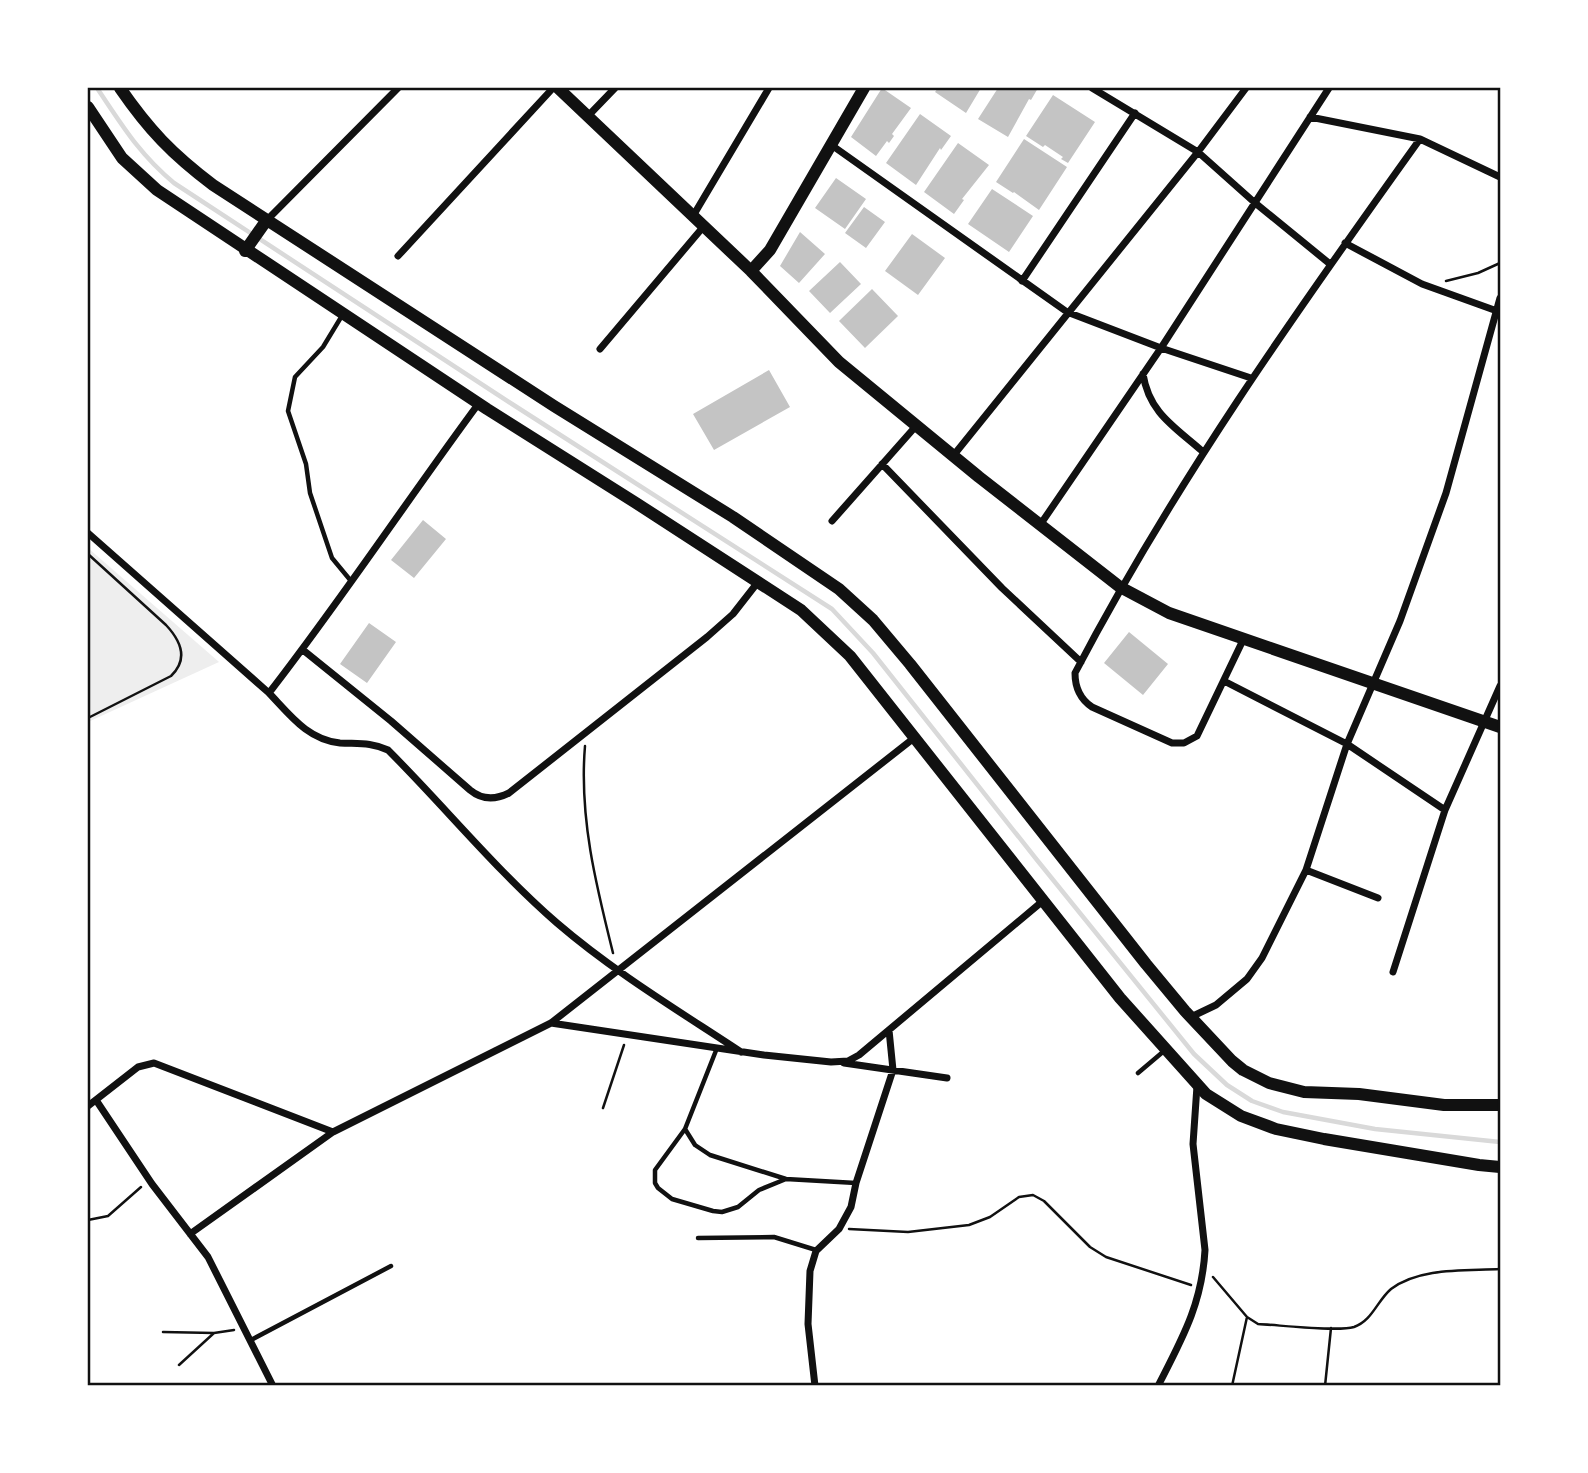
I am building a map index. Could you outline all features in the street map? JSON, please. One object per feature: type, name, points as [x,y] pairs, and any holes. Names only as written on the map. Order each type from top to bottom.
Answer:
[{"type":"street","points":[[120,88],[145,123],[169,149],[264,225],[724,510],[851,599],[873,620],[909,664],[1100,908],[1191,1017],[1232,1061],[1255,1077],[1304,1092],[1359,1094],[1444,1105],[1500,1105]]},
{"type":"street","points":[[248,247],[264,225],[398,88]]},
{"type":"street","points":[[398,256],[556,88],[751,271],[839,362],[953,456],[1120,587],[1169,613],[1500,727]]},
{"type":"street","points":[[588,116],[615,88]]},
{"type":"street","points":[[693,216],[769,88]]},
{"type":"street","points":[[751,271],[770,250],[864,88]]},
{"type":"street","points":[[1092,88],[1198,152],[1330,264]]},
{"type":"street","points":[[953,456],[1198,152],[1246,88]]},
{"type":"street","points":[[1040,525],[1161,348],[1329,88]]},
{"type":"street","points":[[88,107],[117,152],[145,180],[478,403],[801,610],[833,638],[1044,900],[1119,998],[1197,1085],[1227,1109],[1276,1129],[1500,1167]]},
{"type":"street","points":[[1022,281],[1135,113]]},
{"type":"street","points":[[1310,117],[1420,139],[1500,177]]},
{"type":"street","points":[[1244,638],[1197,736],[1184,743],[1172,743],[1087,704],[1079,694],[1075,673],[1120,587],[1202,451],[1330,264],[1420,139]]},
{"type":"street","points":[[830,144],[1067,312],[1161,348],[1251,378]]},
{"type":"street","points":[[600,349],[704,226]]},
{"type":"street","points":[[1345,243],[1422,284],[1497,311]]},
{"type":"street","points":[[1191,1017],[1216,1005],[1247,979],[1262,958],[1306,870],[1347,744],[1400,621],[1446,493],[1500,298]]},
{"type":"street","points":[[1143,374],[1155,410],[1202,451]]},
{"type":"street","points":[[269,693],[303,650],[478,403]]},
{"type":"street","points":[[832,521],[916,425]]},
{"type":"street","points":[[882,464],[1002,588],[1081,662]]},
{"type":"street","points":[[88,533],[269,693],[307,732],[329,741],[368,743],[388,750],[527,896],[617,969],[741,1052]]},
{"type":"street","points":[[303,650],[391,721],[470,790],[481,797],[495,798],[509,793],[720,626],[758,582]]},
{"type":"street","points":[[1224,681],[1347,744],[1445,810]]},
{"type":"street","points":[[1393,972],[1445,810],[1500,686]]},
{"type":"street","points":[[190,1234],[333,1132],[551,1023],[914,738]]},
{"type":"street","points":[[1306,870],[1378,898]]},
{"type":"street","points":[[840,1063],[854,1058],[1044,900]]},
{"type":"street","points":[[551,1023],[741,1052],[947,1078]]},
{"type":"street","points":[[815,1385],[808,1324],[810,1271],[816,1251],[839,1228],[851,1207],[856,1183],[893,1070],[889,1030]]},
{"type":"street","points":[[88,1107],[138,1068],[154,1063],[333,1132]]},
{"type":"street","points":[[1158,1385],[1188,1329],[1205,1266],[1193,1144],[1197,1085]]},
{"type":"street","points":[[96,1100],[149,1180],[208,1257],[272,1385]]},
{"type":"lane","points":[[344,314],[323,347],[295,377],[288,411],[306,464],[310,493],[332,558],[351,581]]},
{"type":"lane","points":[[717,1048],[685,1129],[655,1170],[655,1183],[666,1196],[722,1212],[738,1207],[759,1190],[786,1178]]},
{"type":"lane","points":[[1138,1073],[1165,1051]]},
{"type":"lane","points":[[685,1129],[695,1145],[710,1155],[786,1178],[856,1183]]},
{"type":"lane","points":[[698,1238],[774,1237],[816,1251]]},
{"type":"lane","points":[[251,1340],[391,1266]]},
{"type":"path","points":[[1422,284],[1461,278],[1500,263]]},
{"type":"path","points":[[88,554],[166,625],[177,638],[182,651],[180,665],[171,676],[88,718]]},
{"type":"path","points":[[586,732],[584,786],[587,835],[617,969]]},
{"type":"path","points":[[603,1108],[628,1035]]},
{"type":"path","points":[[88,1220],[101,1219],[114,1213],[149,1180]]},
{"type":"path","points":[[839,1228],[908,1232],[969,1225],[990,1217],[1019,1197],[1033,1195],[1044,1201],[1090,1247],[1107,1257],[1201,1288]]},
{"type":"path","points":[[1205,1266],[1247,1317],[1258,1324],[1346,1329],[1360,1324],[1371,1315],[1388,1292],[1414,1277],[1500,1269]]},
{"type":"path","points":[[1232,1385],[1247,1317]]},
{"type":"path","points":[[1325,1385],[1331,1328]]},
{"type":"path","points":[[163,1332],[214,1333],[246,1329]]},
{"type":"path","points":[[179,1365],[214,1333]]},
{"type":"shaded area","points":[[88,548],[219,662],[88,722]]},
{"type":"building","points":[[882,88],[911,108],[892,134],[894,136],[889,143],[887,141],[876,156],[851,137]]},
{"type":"building","points":[[938,88],[981,88],[966,113],[935,92]]},
{"type":"building","points":[[998,88],[1038,88],[1008,137],[978,119]]},
{"type":"building","points":[[1053,95],[1095,122],[1068,163],[1045,145],[1043,147],[1026,136]]},
{"type":"building","points":[[920,114],[951,136],[916,185],[886,163]]},
{"type":"building","points":[[1024,139],[1067,167],[1039,210],[996,182]]},
{"type":"building","points":[[958,143],[989,165],[962,199],[964,200],[954,214],[924,192]]},
{"type":"building","points":[[836,178],[866,199],[845,229],[815,208]]},
{"type":"building","points":[[992,189],[1033,216],[1009,252],[968,224]]},
{"type":"building","points":[[864,207],[885,222],[866,248],[845,233]]},
{"type":"building","points":[[800,232],[825,254],[799,283],[780,266]]},
{"type":"building","points":[[912,234],[945,258],[918,295],[885,271]]},
{"type":"building","points":[[840,262],[861,284],[830,313],[809,291]]},
{"type":"building","points":[[872,289],[898,316],[865,348],[839,321]]},
{"type":"building","points":[[769,370],[790,407],[714,450],[693,414]]},
{"type":"building","points":[[423,520],[446,539],[414,578],[391,560]]},
{"type":"building","points":[[369,623],[396,642],[367,683],[340,664]]},
{"type":"building","points":[[1129,632],[1168,664],[1143,695],[1104,663]]},
{"type":"waterway","points":[[97,88],[141,150],[174,183],[832,609],[873,653],[1194,1054],[1227,1085],[1252,1101],[1283,1112],[1375,1129],[1500,1142]]}]
